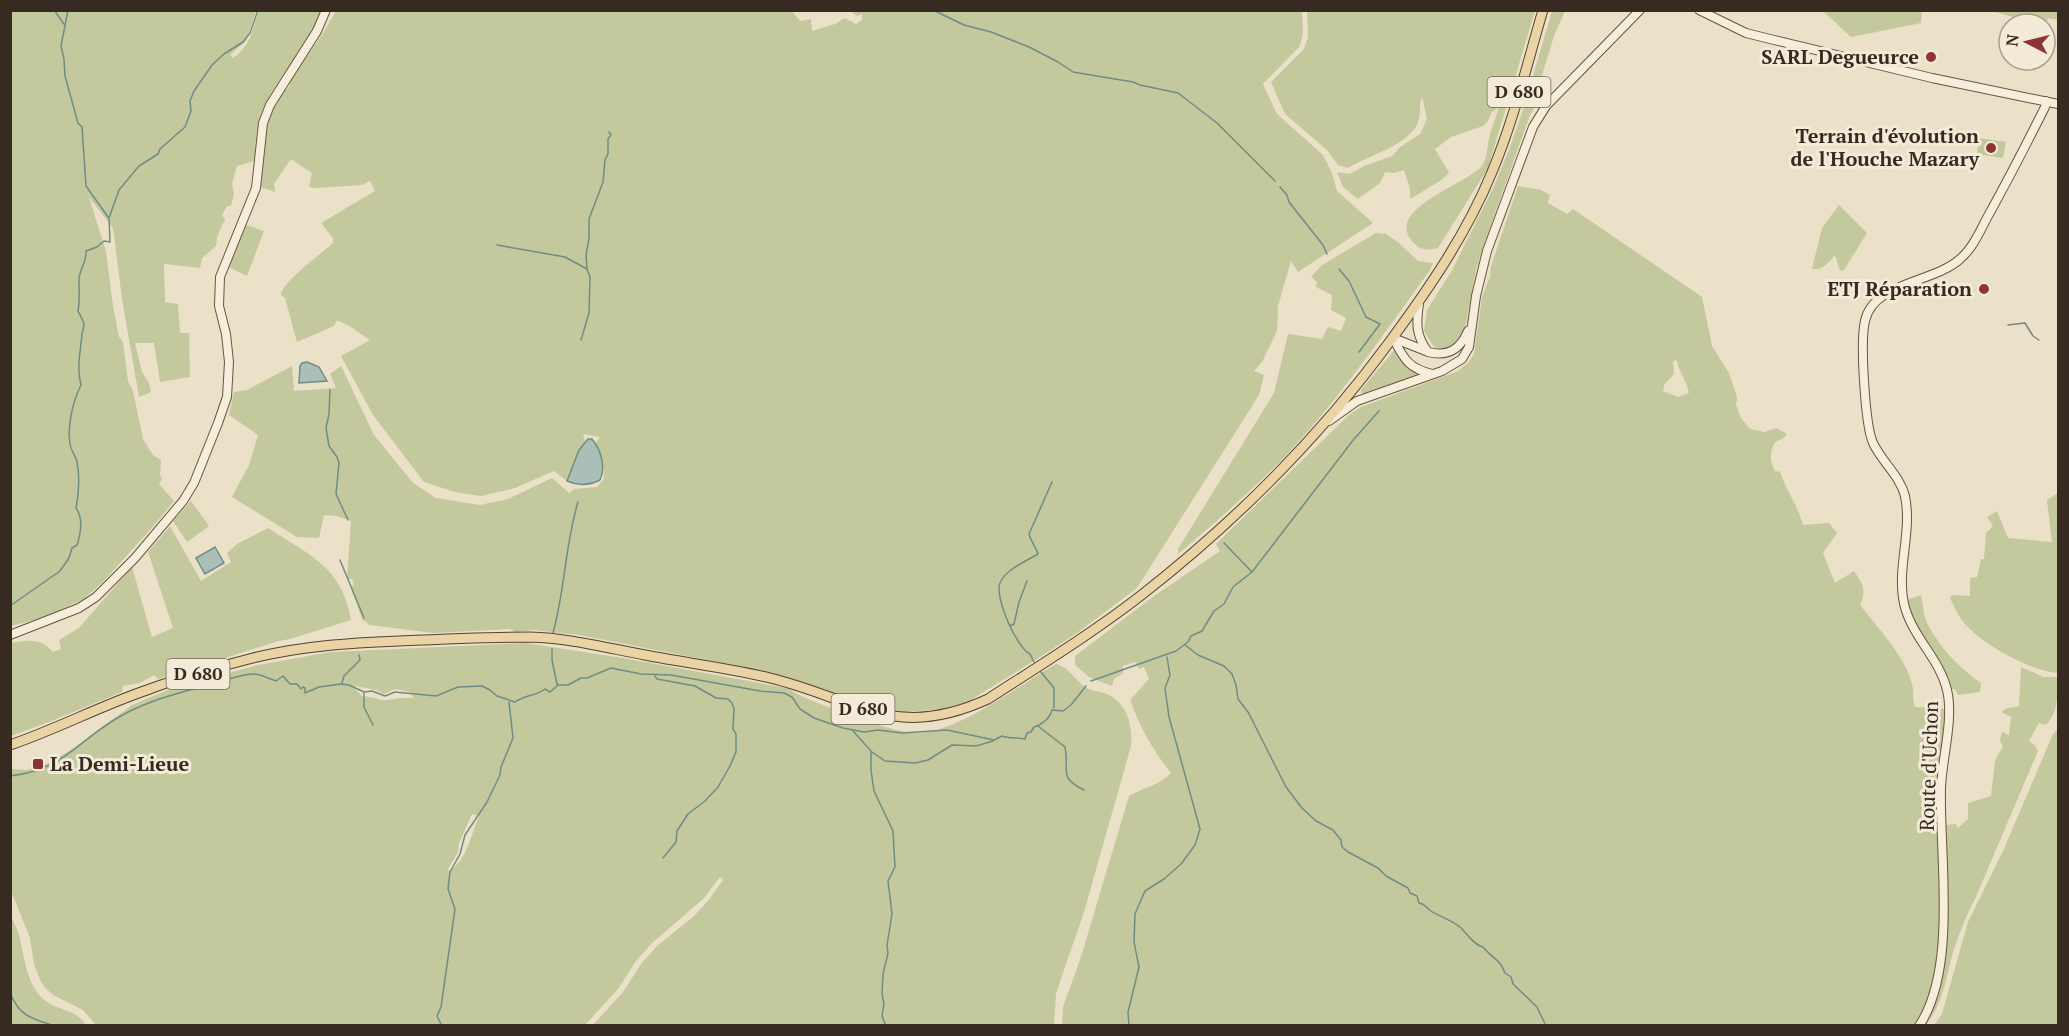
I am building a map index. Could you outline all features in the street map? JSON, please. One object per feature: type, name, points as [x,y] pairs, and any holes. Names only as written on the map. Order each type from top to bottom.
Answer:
[{"type":"main road","name":"D 680","points":[[10,745],[45,733],[148,689],[262,656],[339,644],[480,638],[533,637],[583,642],[771,678],[876,714],[900,718],[941,716],[963,711],[988,699],[1137,598],[1217,533],[1326,423],[1419,304],[1446,261],[1492,173],[1510,125],[1543,10]]},
{"type":"street","points":[[10,635],[71,612],[96,597],[135,558],[183,501],[194,483],[227,397],[229,362],[226,334],[219,306],[220,277],[256,188],[263,123],[270,105],[311,41],[327,10]]},
{"type":"street","points":[[1326,423],[1357,401],[1434,374],[1462,359],[1469,347],[1477,288],[1487,251],[1533,127],[1546,106],[1640,10]]},
{"type":"street","points":[[1699,10],[1746,33],[1764,38],[1932,78],[2058,104]]},
{"type":"street","name":"Route d'Uchon","points":[[1919,1026],[1927,1010],[1941,958],[1944,877],[1941,790],[1949,702],[1939,668],[1906,614],[1902,586],[1908,512],[1904,492],[1872,440],[1868,422],[1863,327],[1868,310],[1878,299],[1944,270],[1960,260],[1966,253],[1994,206],[2046,101]]},
{"type":"street","points":[[1419,304],[1417,335],[1428,352]]},
{"type":"street","points":[[1393,338],[1442,355],[1462,344],[1472,323]]},
{"type":"street","points":[[1393,338],[1407,363],[1414,368],[1434,374]]},
{"type":"green space","points":[[791,10],[800,21],[811,19],[812,31],[835,24],[845,18],[856,24],[862,20],[862,14],[857,16],[849,10],[1302,11],[1303,33],[1300,46],[1263,84],[1277,114],[1323,155],[1332,173],[1337,191],[1373,223],[1298,272],[1291,261],[1278,306],[1277,331],[1262,362],[1254,371],[1264,375],[1259,395],[1137,588],[1077,633],[969,701],[943,709],[906,712],[889,710],[763,671],[579,635],[533,630],[515,632],[510,629],[433,633],[370,625],[362,619],[350,586],[354,585],[352,579],[347,579],[351,521],[337,516],[324,515],[319,538],[297,537],[232,497],[249,465],[258,435],[229,415],[234,392],[247,390],[292,366],[294,391],[336,388],[330,374],[341,366],[374,435],[413,483],[436,498],[480,505],[508,499],[552,478],[569,493],[574,489],[597,487],[604,479],[603,464],[595,444],[600,437],[583,434],[585,441],[567,481],[554,471],[515,488],[481,496],[455,492],[424,482],[373,415],[341,356],[370,340],[337,320],[334,326],[297,342],[285,298],[281,295],[283,289],[333,243],[333,238],[321,223],[375,191],[370,181],[362,185],[309,187],[312,173],[291,159],[274,184],[275,192],[261,187],[268,119],[280,95],[289,87],[291,79],[336,11]]},
{"type":"green space","points":[[10,11],[256,11],[246,41],[230,55],[233,58],[247,43],[259,11],[320,11],[309,36],[261,113],[254,161],[237,166],[232,184],[234,194],[231,206],[227,206],[222,215],[225,219],[217,237],[216,246],[202,258],[200,268],[164,264],[165,302],[178,304],[180,333],[189,333],[190,377],[160,382],[154,343],[135,343],[142,372],[149,383],[151,392],[139,397],[122,299],[113,228],[89,197],[106,252],[119,337],[123,342],[128,381],[133,391],[143,439],[153,455],[161,460],[162,479],[159,484],[174,501],[101,584],[82,600],[42,618],[11,626]]},
{"type":"green space","points":[[1307,11],[1535,11],[1488,168],[1438,248],[1427,250],[1416,245],[1407,233],[1408,221],[1416,210],[1429,200],[1482,166],[1499,107],[1492,112],[1483,126],[1451,137],[1435,149],[1449,173],[1440,181],[1410,199],[1410,189],[1404,170],[1394,173],[1385,172],[1380,183],[1358,199],[1343,187],[1337,172],[1350,174],[1364,166],[1392,156],[1400,147],[1420,134],[1427,119],[1423,100],[1421,99],[1418,122],[1406,137],[1348,168],[1338,165],[1327,150],[1285,114],[1271,82],[1304,49],[1308,37]]},
{"type":"green space","points":[[1552,11],[1565,11],[1554,36],[1535,98],[1538,102],[1530,115],[1483,247],[1476,270],[1464,333],[1452,346],[1434,347],[1424,331],[1427,310],[1451,272],[1494,186],[1523,110]]},
{"type":"green space","points":[[1823,11],[1922,11],[1921,23],[1851,37]]},
{"type":"green space","points":[[1992,11],[2058,11],[2058,20],[2057,12]]},
{"type":"green space","name":"Terrain d'évolution de l'Houche Mazary","points":[[1979,138],[2006,142],[2003,158],[1977,154]]},
{"type":"green space","points":[[1518,186],[1541,190],[1550,195],[1548,203],[1567,214],[1573,209],[1702,297],[1712,346],[1729,373],[1741,418],[1750,429],[1764,432],[1776,428],[1787,434],[1773,445],[1771,456],[1775,471],[1780,472],[1803,525],[1829,523],[1837,533],[1823,553],[1835,583],[1854,571],[1863,587],[1860,605],[1904,663],[1912,684],[1915,707],[1945,709],[1939,935],[1932,982],[1920,1015],[1914,1025],[1062,1026],[1063,1007],[1081,957],[1129,796],[1157,783],[1171,773],[1147,738],[1130,700],[1149,679],[1144,667],[1139,669],[1135,662],[1123,666],[1123,673],[1114,679],[1112,686],[1089,677],[1075,665],[1075,656],[1154,596],[1220,551],[1216,544],[1350,414],[1361,407],[1458,371],[1469,362],[1474,354],[1482,297],[1490,276],[1491,266]],"holes":[[[1676,359],[1689,393],[1678,397],[1663,391],[1664,385],[1674,374],[1673,362]]]},
{"type":"green space","points":[[1839,205],[1867,233],[1844,270],[1840,271],[1835,255],[1823,267],[1812,269],[1822,228]]},
{"type":"green space","points":[[246,225],[264,231],[247,276],[228,267]]},
{"type":"green space","points":[[1376,233],[1386,234],[1418,261],[1433,263],[1430,270],[1362,363],[1304,436],[1252,489],[1178,554],[1178,549],[1274,393],[1288,334],[1322,339],[1328,327],[1341,331],[1346,318],[1331,310],[1332,295],[1316,287],[1317,282],[1311,277],[1322,265]]},
{"type":"green space","points":[[1395,349],[1406,365],[1422,375],[1362,394],[1361,390]]},
{"type":"green space","points":[[2058,493],[2058,673],[2033,667],[1991,646],[1969,628],[1959,616],[1950,598],[1952,595],[1970,596],[1970,578],[1977,577],[1981,559],[1984,559],[1986,533],[1993,526],[1987,517],[1997,511],[2008,538],[2052,542],[2047,500]]},
{"type":"green space","points":[[191,501],[209,526],[187,542],[173,521]]},
{"type":"green space","points":[[170,526],[201,581],[231,562],[227,553],[237,544],[268,528],[310,555],[332,574],[347,602],[351,620],[158,679],[154,675],[140,683],[123,686],[122,692],[11,736],[11,643],[34,641],[44,644],[53,652],[61,649],[59,640],[79,628],[132,567],[152,637],[173,628],[148,552]]},
{"type":"green space","points":[[1921,595],[1925,617],[1932,632],[1951,657],[1981,683],[1980,692],[1958,695],[1955,689],[1951,689],[1916,626],[1907,600]]},
{"type":"green space","points":[[526,643],[787,688],[810,700],[865,720],[892,729],[917,733],[934,731],[952,725],[989,706],[1056,664],[1061,666],[1085,687],[1108,694],[1117,700],[1128,718],[1131,746],[1084,912],[1056,993],[1054,1025],[593,1025],[623,992],[641,964],[658,945],[693,917],[708,901],[723,880],[720,877],[704,898],[651,944],[636,961],[618,989],[585,1025],[96,1025],[83,1010],[46,989],[34,964],[30,938],[11,891],[11,769],[27,770],[49,763],[74,748],[132,705],[168,690],[258,665],[331,652]],"holes":[[[356,686],[384,694],[395,689],[410,692],[414,698],[385,700],[362,696],[355,689]],[[472,814],[479,816],[467,848],[454,868],[447,871],[458,852],[459,843]]]},
{"type":"green space","points":[[2021,667],[2044,677],[2058,677],[2055,709],[2046,725],[2039,723],[2029,741],[2038,751],[1962,927],[1940,1000],[1932,1017],[1923,1026],[1934,1006],[1946,957],[1948,901],[1946,825],[1956,824],[1958,828],[1968,819],[1968,803],[1991,796],[1995,760],[2003,747],[2000,740],[2002,732],[2009,735],[2011,717],[2002,712],[2005,709],[2019,706]]},
{"type":"green space","points":[[2058,729],[2058,1025],[1934,1025],[1942,1014],[1968,922],[2003,851],[2053,734]]},
{"type":"green space","points":[[10,914],[18,932],[27,972],[40,996],[47,1002],[77,1016],[86,1025],[11,1025]]},
{"type":"water","points":[[307,362],[319,367],[327,381],[299,383],[300,366]]},
{"type":"water","points":[[588,439],[592,439],[600,453],[603,470],[600,480],[584,484],[567,481],[579,450]]},
{"type":"water","points":[[215,547],[224,563],[205,574],[196,558]]},
{"type":"waterway","points":[[54,10],[64,24]]},
{"type":"waterway","points":[[68,10],[61,46],[65,76],[78,123],[82,127],[86,186],[108,217]]},
{"type":"waterway","points":[[10,606],[60,571],[69,558],[72,548],[77,545],[80,536],[81,526],[76,508],[79,474],[71,449],[69,429],[75,398],[81,385],[79,365],[84,324],[78,311],[79,280],[86,251],[97,247],[104,241],[110,242],[109,218],[119,190],[139,166],[158,154],[160,149],[185,127],[191,111],[190,101],[194,91],[212,65],[243,42],[250,33],[258,10]]},
{"type":"waterway","points":[[933,10],[964,25],[991,32],[1029,47],[1073,72],[1133,82],[1178,93],[1217,123],[1275,181]]},
{"type":"waterway","points":[[587,269],[589,219],[603,182],[608,139],[611,135],[609,132]]},
{"type":"waterway","points":[[1280,187],[1323,245],[1327,254]]},
{"type":"waterway","points":[[497,245],[565,257],[587,269],[590,277],[589,313],[581,340]]},
{"type":"waterway","points":[[1339,269],[1349,281],[1366,317],[1380,324],[1359,352]]},
{"type":"waterway","points":[[2008,325],[2025,323],[2033,336],[2039,340]]},
{"type":"waterway","points":[[330,390],[326,428],[329,446],[339,463],[336,494],[348,520]]},
{"type":"waterway","points":[[1091,681],[1176,651],[1188,642],[1191,636],[1202,631],[1214,611],[1224,604],[1233,587],[1252,572],[1354,439],[1379,411]]},
{"type":"waterway","points":[[1034,662],[1013,633],[1003,610],[999,590],[1000,583],[1007,574],[1016,566],[1038,554],[1029,534],[1052,482]]},
{"type":"waterway","points":[[553,633],[578,502]]},
{"type":"waterway","points":[[1224,543],[1252,572]]},
{"type":"waterway","points":[[340,560],[364,618]]},
{"type":"waterway","points":[[1010,626],[1014,624],[1027,581]]},
{"type":"waterway","points":[[1185,645],[1198,655],[1224,666],[1232,674],[1238,699],[1248,712],[1286,787],[1302,808],[1316,821],[1333,830],[1341,840],[1342,847],[1348,852],[1408,888],[1410,893],[1417,896],[1419,903],[1457,925],[1474,942],[1483,947],[1511,977],[1513,984],[1537,1007],[1546,1026]]},
{"type":"waterway","points":[[552,649],[557,684]]},
{"type":"waterway","points":[[342,683],[344,676],[360,660],[359,655]]},
{"type":"waterway","points":[[1129,1026],[1128,1012],[1139,967],[1134,942],[1135,914],[1145,891],[1164,879],[1181,864],[1195,845],[1200,829],[1169,717],[1165,688],[1170,675],[1167,657]]},
{"type":"waterway","points":[[10,776],[28,773],[55,762],[114,720],[153,701],[250,674],[276,681],[283,676],[290,684],[297,684],[301,689],[305,688],[305,693],[319,687],[341,684],[385,696],[395,692],[436,696],[458,687],[482,686],[497,696],[515,702],[545,689],[550,692],[558,685],[568,685],[611,668],[784,693],[792,697],[800,709],[814,718],[843,728],[864,732],[878,730],[902,733],[947,730],[994,740],[1002,736],[1025,739],[1027,733],[1045,721],[1052,710],[1063,711],[1071,705],[1086,686]]},
{"type":"waterway","points":[[1041,672],[1054,688],[1054,708]]},
{"type":"waterway","points":[[655,676],[657,679],[695,686],[716,698],[728,699],[734,709],[733,729],[736,734],[736,752],[718,787],[688,814],[677,831],[676,842],[663,858]]},
{"type":"waterway","points":[[364,693],[364,707],[373,725]]},
{"type":"waterway","points":[[442,1026],[437,1016],[441,1007],[455,909],[448,889],[450,872],[460,854],[465,835],[487,802],[500,775],[513,738],[509,702]]},
{"type":"waterway","points":[[1038,726],[1065,747],[1067,777],[1084,790]]},
{"type":"waterway","points":[[853,731],[871,751],[874,791],[893,831],[895,867],[888,881],[892,914],[882,994],[884,1004],[882,1016],[886,1026]]},
{"type":"waterway","points":[[872,752],[885,761],[915,763],[928,760],[952,745],[976,746],[993,741]]},
{"type":"waterway","points":[[10,992],[17,1006],[27,1015],[55,1026]]},
{"type":"place","name":"SARL Degueurce","points":[[1931,57]]},
{"type":"place","name":"Terrain d'évolution de l'Houche Mazary","points":[[1991,148]]},
{"type":"place","name":"ETJ Réparation","points":[[1984,289]]},
{"type":"place","name":"La Demi-Lieue","points":[[38,764]]}]
